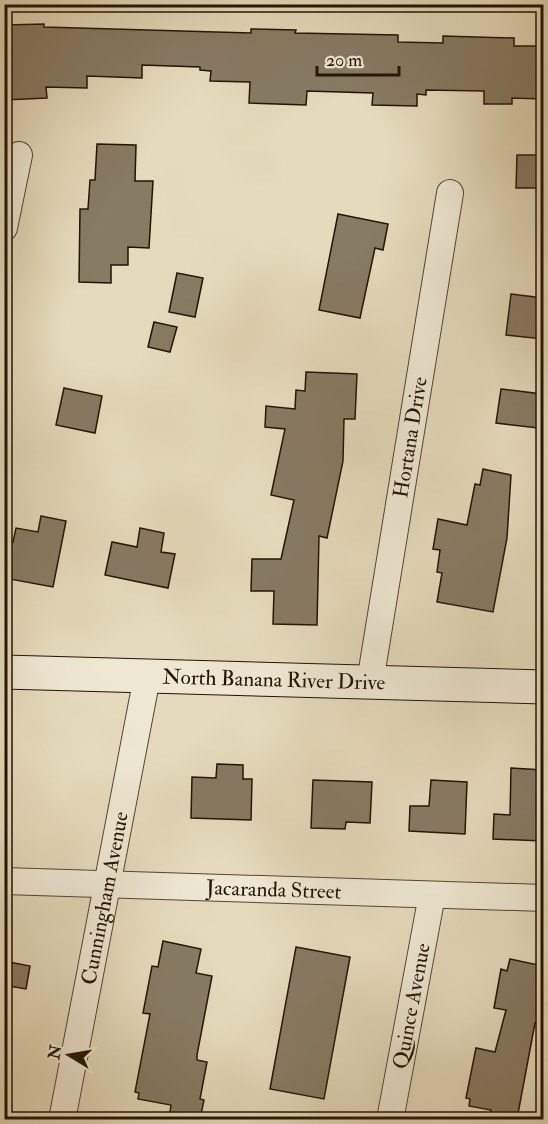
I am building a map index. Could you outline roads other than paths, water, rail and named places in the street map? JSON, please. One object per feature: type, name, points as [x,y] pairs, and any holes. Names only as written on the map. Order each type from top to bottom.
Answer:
[{"type":"street","points":[[4,228],[19,155]]},
{"type":"street","name":"Hortana Drive","points":[[370,682],[450,193]]},
{"type":"street","name":"North Banana River Drive","points":[[4,672],[543,687]]},
{"type":"street","name":"Cunningham Avenue","points":[[62,1119],[147,677]]},
{"type":"street","name":"Jacaranda Street","points":[[4,881],[543,898]]},
{"type":"street","name":"Quince Avenue","points":[[390,1119],[432,894]]}]
